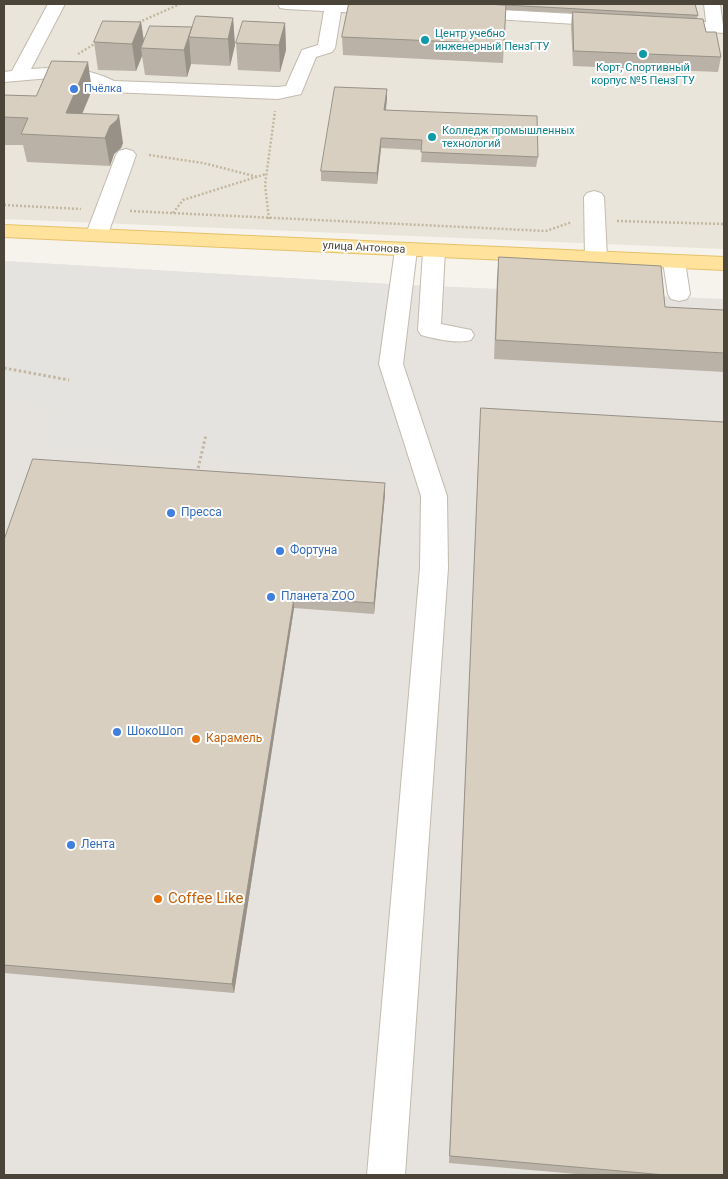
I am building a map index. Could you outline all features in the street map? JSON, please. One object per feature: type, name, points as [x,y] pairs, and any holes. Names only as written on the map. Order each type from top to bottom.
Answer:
[{"type":"main road","name":"улица Антонова","points":[[4,231],[724,264]]},
{"type":"lane","points":[[11,77],[56,4]]},
{"type":"lane","points":[[286,4],[404,10]]},
{"type":"lane","points":[[647,23],[720,28],[712,4]]},
{"type":"lane","points":[[11,77],[50,73],[90,76],[111,86],[278,94],[294,90],[308,54],[326,48],[334,6]]},
{"type":"lane","points":[[454,13],[628,22]]},
{"type":"lane","points":[[97,234],[126,155]]},
{"type":"lane","points":[[594,197],[596,258]]},
{"type":"lane","points":[[420,251],[429,330],[463,335]]},
{"type":"lane","points":[[386,1175],[434,568],[434,496],[391,364],[420,251]]},
{"type":"lane","points":[[674,262],[679,294]]},
{"type":"path","points":[[130,27],[180,4]]},
{"type":"path","points":[[50,73],[97,43]]},
{"type":"path","points":[[264,243],[270,218],[265,185],[266,174],[278,94]]},
{"type":"path","points":[[126,155],[148,155],[203,163],[258,177]]},
{"type":"path","points":[[173,214],[183,200],[266,174]]},
{"type":"path","points":[[4,205],[546,231],[577,220],[724,224]]},
{"type":"path","points":[[4,368],[70,380]]},
{"type":"path","points":[[194,481],[206,435]]},
{"type":"shaded area","points":[[4,4],[724,4],[724,249],[4,219]]},
{"type":"shaded area","points":[[4,261],[389,284],[724,299],[724,1175],[4,1175]]},
{"type":"shaded area","points":[[4,261],[389,284],[381,357],[409,474],[42,449],[52,407],[4,403]]},
{"type":"building","points":[[349,4],[506,5],[504,44],[342,37]]},
{"type":"building","points":[[487,4],[695,4],[698,15]]},
{"type":"building","points":[[573,12],[703,19],[706,32],[716,32],[721,57],[574,51]]},
{"type":"building","points":[[196,16],[233,18],[228,39],[189,37]]},
{"type":"building","points":[[103,21],[141,22],[132,44],[94,42]]},
{"type":"building","points":[[243,21],[285,23],[279,45],[236,43]]},
{"type":"building","points":[[150,26],[192,27],[184,50],[141,48]]},
{"type":"building","points":[[52,61],[88,62],[66,113],[119,115],[117,120],[110,126],[105,138],[21,134],[28,118],[4,117],[4,95],[36,96]]},
{"type":"building","name":"Колледж промышленных технологий","points":[[335,87],[387,89],[384,110],[537,116],[538,157],[421,152],[422,140],[381,138],[377,173],[321,171]]},
{"type":"building","points":[[499,257],[661,266],[665,307],[724,310],[724,353],[496,340]]},
{"type":"building","points":[[481,408],[724,422],[724,1175],[665,1175],[450,1156]]},
{"type":"building","points":[[33,459],[385,483],[374,603],[294,598],[232,984],[4,965],[4,540]]},
{"type":"place","name":"Центр учебно инженерный ПензГТУ","points":[[425,40]]},
{"type":"place","name":"Корт, Спортивный корпус №5 ПензГТУ","points":[[643,54]]},
{"type":"place","name":"Пчёлка","points":[[74,89]]},
{"type":"place","name":"Колледж промышленных технологий","points":[[432,137]]},
{"type":"place","name":"Пресса","points":[[171,513]]},
{"type":"place","name":"Фортуна","points":[[280,551]]},
{"type":"place","name":"Планета ZOO","points":[[271,597]]},
{"type":"place","name":"ШокоШоп","points":[[117,732]]},
{"type":"place","name":"Карамель","points":[[196,739]]},
{"type":"place","name":"Лента","points":[[71,845]]},
{"type":"place","name":"Coffee Like","points":[[158,899]]}]
